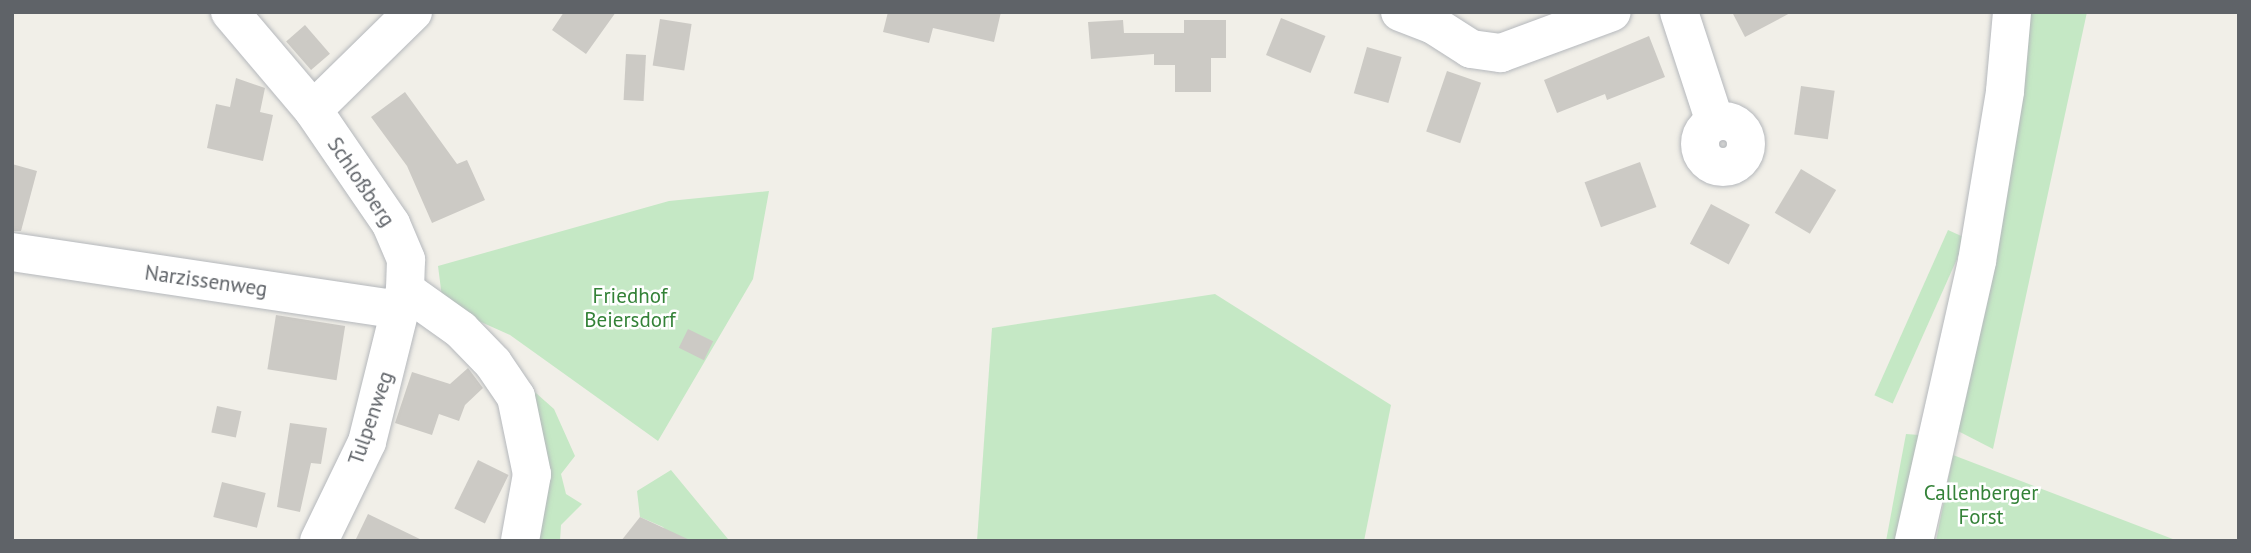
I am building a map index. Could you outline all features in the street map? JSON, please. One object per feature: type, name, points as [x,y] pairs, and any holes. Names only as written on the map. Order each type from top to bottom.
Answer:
[{"type":"street","name":"Schloßberg","points":[[230,12],[313,110],[391,224],[406,260],[403,300]]},
{"type":"street","points":[[313,110],[413,12]]},
{"type":"street","points":[[1400,12],[1432,24],[1471,49],[1500,53],[1612,12]]},
{"type":"street","points":[[1679,12],[1715,122]]},
{"type":"street","points":[[1914,541],[1978,261],[2005,91],[2012,12]]},
{"type":"street","name":"Narzissenweg","points":[[12,252],[403,300]]},
{"type":"street","points":[[403,300],[461,330],[493,363],[516,397],[532,474],[520,541]]},
{"type":"street","name":"Tulpenweg","points":[[319,541],[367,442],[403,300]]},
{"type":"green space","points":[[2022,12],[2087,12],[1993,449],[1956,430]]},
{"type":"green space","name":"Friedhof Beiersdorf","points":[[769,191],[753,279],[658,441],[510,335],[443,305],[438,266],[669,201]]},
{"type":"green space","points":[[1948,230],[1966,238],[1893,403],[1874,395]]},
{"type":"green space","points":[[1215,294],[1391,405],[1364,541],[977,541],[992,328]]},
{"type":"green space","points":[[519,378],[554,409],[575,456],[561,474],[566,494],[582,504],[561,525],[560,541],[533,541]]},
{"type":"green space","points":[[1906,434],[1919,435],[1902,541],[1886,541]]},
{"type":"green space","name":"Callenberger Forst","points":[[1953,455],[2178,541],[1936,541]]},
{"type":"green space","points":[[671,470],[729,541],[673,541],[663,527],[640,517],[637,491]]},
{"type":"building","points":[[564,12],[616,12],[586,54],[552,30]]},
{"type":"building","points":[[888,12],[1001,12],[994,42],[933,28],[929,43],[883,32]]},
{"type":"building","points":[[1732,12],[1792,12],[1745,37]]},
{"type":"building","points":[[1281,18],[1326,36],[1311,73],[1266,55]]},
{"type":"building","points":[[660,19],[692,24],[684,70],[653,65]]},
{"type":"building","points":[[1123,20],[1124,33],[1184,33],[1184,20],[1226,20],[1226,58],[1211,58],[1211,92],[1175,92],[1175,65],[1154,65],[1154,54],[1091,59],[1088,22]]},
{"type":"building","points":[[305,25],[330,54],[311,70],[286,41]]},
{"type":"building","points":[[1649,36],[1665,77],[1607,100],[1605,94],[1557,113],[1544,80]]},
{"type":"building","points":[[1367,47],[1402,57],[1388,103],[1354,93]]},
{"type":"building","points":[[626,54],[646,55],[644,101],[624,100]]},
{"type":"building","points":[[1447,71],[1481,83],[1460,143],[1426,132]]},
{"type":"building","points":[[236,78],[265,88],[260,112],[273,115],[263,161],[207,148],[216,104],[230,107]]},
{"type":"building","points":[[1801,86],[1835,91],[1828,139],[1794,135]]},
{"type":"building","points":[[405,92],[457,164],[467,160],[485,200],[432,223],[407,166],[371,117]]},
{"type":"building","points":[[1640,162],[1656,207],[1601,227],[1585,182]]},
{"type":"building","points":[[12,164],[37,171],[21,231],[12,231]]},
{"type":"building","points":[[1801,169],[1836,190],[1810,234],[1775,213]]},
{"type":"building","points":[[1711,204],[1750,225],[1729,264],[1690,244]]},
{"type":"building","points":[[276,315],[345,326],[337,380],[267,369]]},
{"type":"building","points":[[688,329],[713,341],[704,360],[679,348]]},
{"type":"building","points":[[468,368],[483,388],[465,405],[459,421],[439,414],[432,435],[395,423],[412,372],[450,384]]},
{"type":"building","points":[[217,406],[241,411],[236,438],[211,432]]},
{"type":"building","points":[[290,423],[327,428],[321,464],[311,463],[300,512],[277,507]]},
{"type":"building","points":[[478,460],[509,475],[485,523],[454,509]]},
{"type":"building","points":[[222,482],[266,493],[257,528],[213,517]]},
{"type":"building","points":[[368,514],[424,541],[355,541]]},
{"type":"building","points":[[640,517],[692,541],[621,541]]}]
